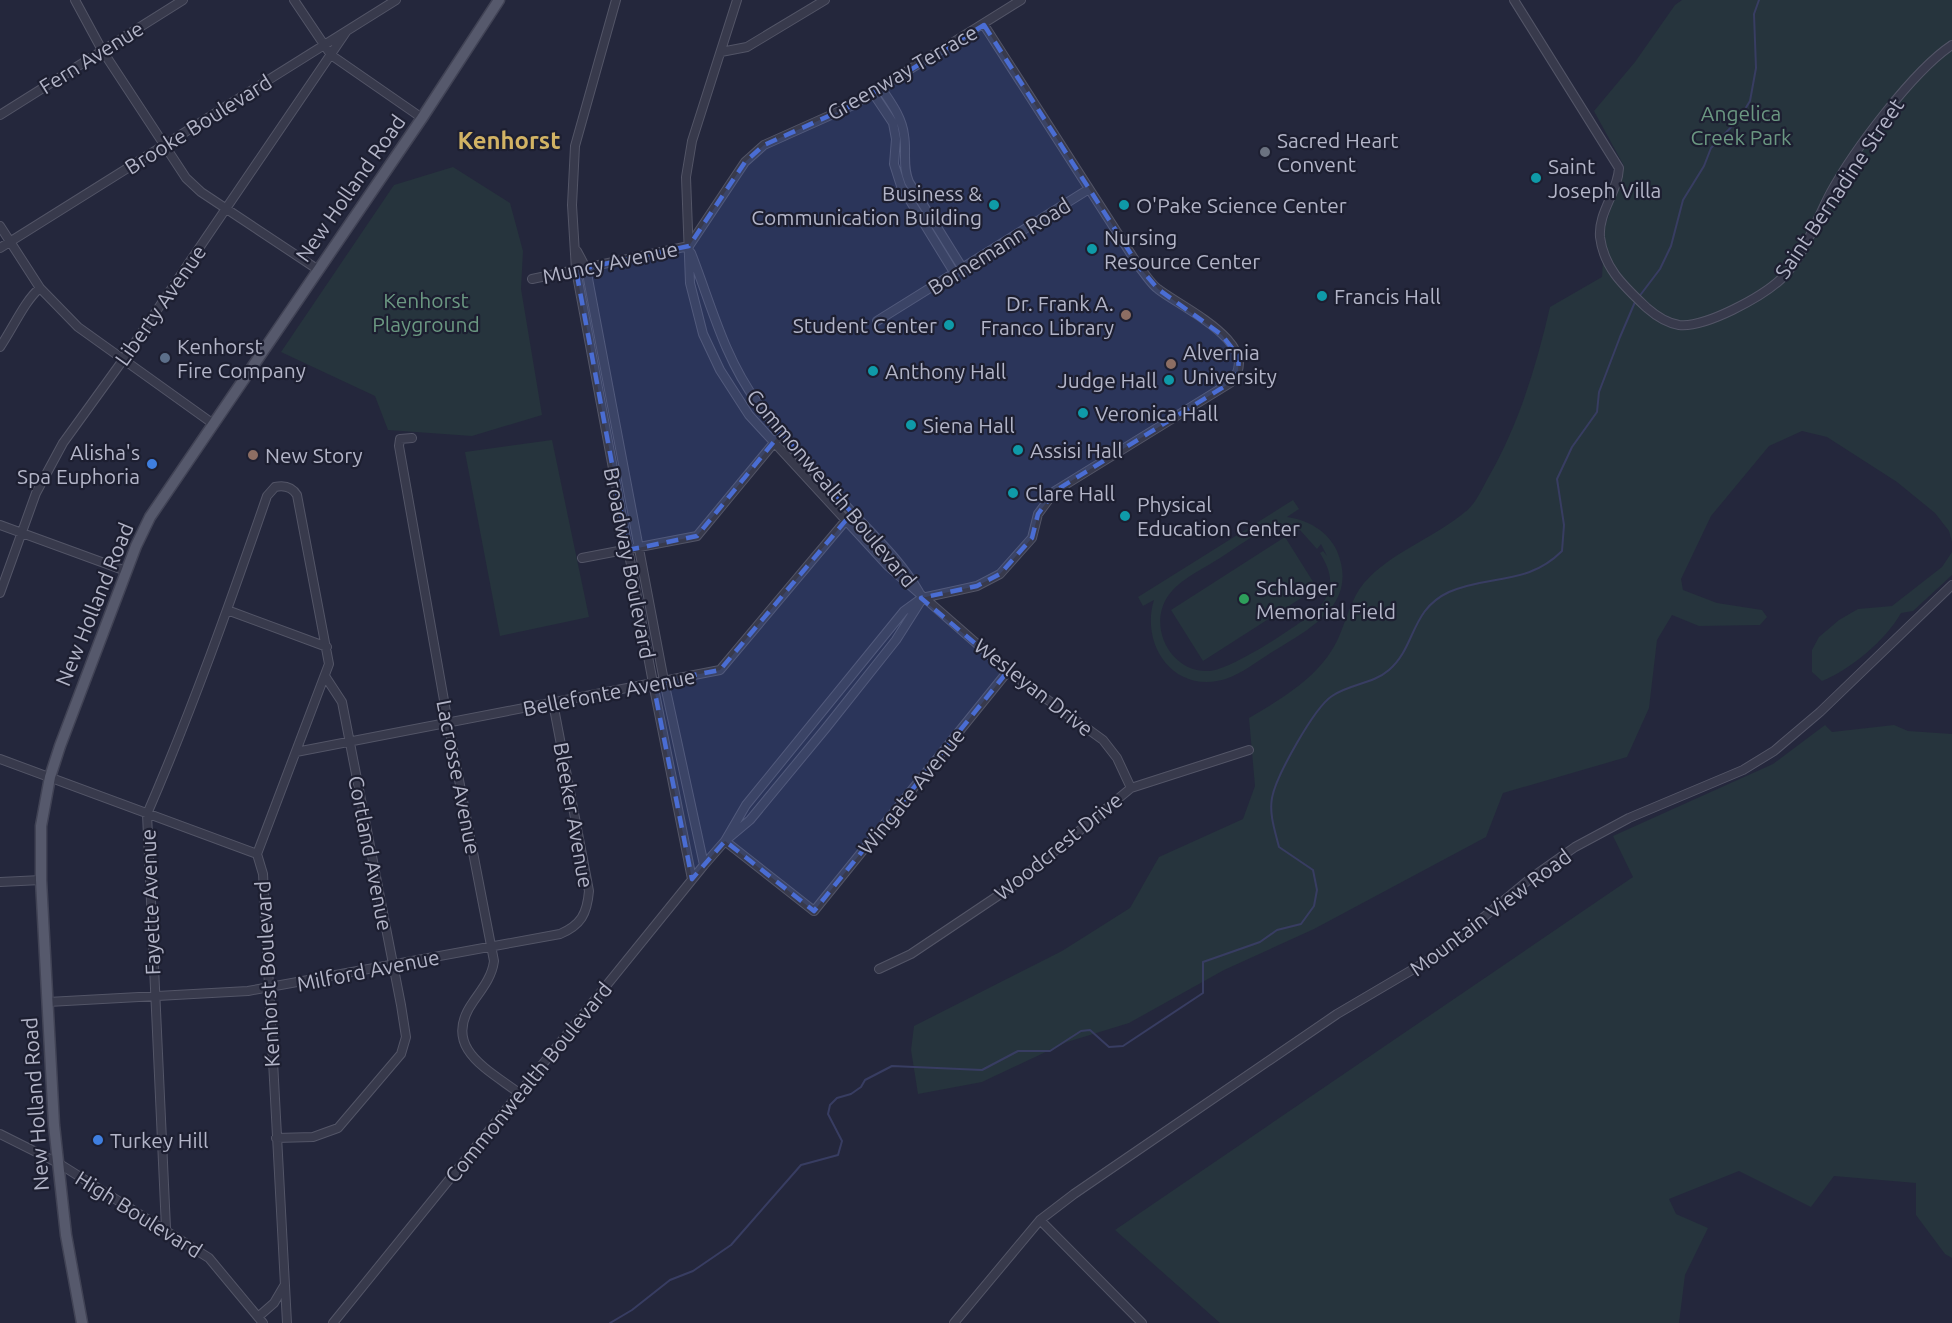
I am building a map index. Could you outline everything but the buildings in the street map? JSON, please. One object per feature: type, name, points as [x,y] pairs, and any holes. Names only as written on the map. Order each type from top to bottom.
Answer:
[{"type":"main road","name":"New Holland Road","points":[[82,1323],[66,1235],[58,1163],[48,1002],[41,880],[41,826],[50,777],[82,683],[150,517],[422,118],[499,0]]},
{"type":"street","points":[[75,0],[102,50],[163,146],[196,188],[317,269]]},
{"type":"street","name":"Fern Avenue","points":[[0,115],[183,0]]},
{"type":"street","points":[[294,0],[331,55],[422,118]]},
{"type":"street","name":"Brooke Boulevard","points":[[0,248],[396,0]]},
{"type":"street","name":"Broadway Boulevard","points":[[616,0],[577,131],[572,178],[576,270],[692,879]]},
{"type":"street","name":"Commonwealth Boulevard","points":[[738,0],[692,141],[688,167],[690,283],[703,334],[720,370],[749,415],[888,566],[922,598]]},
{"type":"street","points":[[721,52],[747,47],[825,0]]},
{"type":"street","name":"Greenway Terrace","points":[[689,246],[752,154],[764,145],[851,106],[1021,0]]},
{"type":"street","name":"Saint Bernadine Street","points":[[1514,0],[1604,139],[1619,168],[1614,190],[1602,219],[1600,238],[1610,268],[1631,294],[1673,323],[1700,323],[1758,295],[1783,278],[1794,263],[1830,193],[1884,116],[1911,83],[1952,45]]},
{"type":"street","points":[[922,598],[977,586],[1000,574],[1032,538],[1038,514],[1055,491],[1230,383],[1240,364],[1235,349],[1230,343],[1197,314],[1158,289],[1140,268],[984,25]]},
{"type":"street","name":"Liberty Avenue","points":[[0,593],[21,532],[54,456],[123,360],[346,32]]},
{"type":"street","points":[[877,90],[901,120],[905,143],[905,173],[909,182],[963,268]]},
{"type":"street","points":[[877,90],[893,123],[896,139],[894,164],[901,186],[955,274]]},
{"type":"street","name":"Bornemann Road","points":[[877,321],[1089,189]]},
{"type":"street","points":[[0,226],[40,288],[78,327],[212,423]]},
{"type":"street","name":"Commonwealth Boulevard","points":[[689,246],[727,351],[747,387],[781,433],[909,575],[922,598]]},
{"type":"street","name":"Muncy Avenue","points":[[532,279],[689,246]]},
{"type":"street","name":"Broadway Boulevard","points":[[576,247],[586,268],[664,681],[704,865]]},
{"type":"street","points":[[0,347],[23,313],[30,297],[40,288]]},
{"type":"street","points":[[582,558],[697,536],[781,433]]},
{"type":"street","name":"Lacrosse Avenue","points":[[412,438],[400,439],[399,446],[448,723],[493,945],[493,970],[463,1016],[461,1036],[474,1058],[519,1093]]},
{"type":"street","name":"Fayette Avenue","points":[[166,1228],[147,814],[171,760],[267,496],[275,487],[282,486],[293,490],[298,499],[327,647]]},
{"type":"street","name":"Bellefonte Avenue","points":[[296,752],[720,670],[852,513]]},
{"type":"street","points":[[0,525],[126,571]]},
{"type":"street","name":"Mountain View Road","points":[[954,1323],[1040,1220],[1099,1176],[1337,1014],[1439,954],[1531,878],[1575,847],[1629,818],[1743,770],[1774,751],[1820,712],[1952,585]]},
{"type":"street","name":"Commonwealth Boulevard","points":[[333,1323],[692,879],[725,841],[750,820],[826,728],[910,621],[922,598]]},
{"type":"street","name":"Commonwealth Boulevard","points":[[725,841],[746,805],[904,611],[922,598]]},
{"type":"street","name":"Wesleyan Drive","points":[[922,598],[1008,670],[1103,740],[1117,758],[1131,788]]},
{"type":"street","points":[[227,610],[327,647],[329,664],[325,676]]},
{"type":"street","name":"Wingate Avenue","points":[[725,841],[814,910],[1008,670]]},
{"type":"street","name":"Cortland Avenue","points":[[276,1138],[313,1137],[338,1128],[396,1062],[404,1049],[406,1032],[342,702],[325,676]]},
{"type":"street","name":"Kenhorst Boulevard","points":[[287,1323],[263,874],[257,854],[325,676]]},
{"type":"street","name":"Bleeker Avenue","points":[[544,936],[560,934],[580,922],[586,913],[589,891],[553,703]]},
{"type":"street","name":"Woodcrest Drive","points":[[879,969],[911,954],[1014,885],[1131,788],[1249,750]]},
{"type":"street","points":[[0,759],[257,854]]},
{"type":"street","points":[[0,882],[41,880]]},
{"type":"street","name":"Milford Avenue","points":[[48,1002],[268,989],[544,936]]},
{"type":"street","name":"High Boulevard","points":[[0,1134],[58,1163],[166,1228],[209,1258],[260,1320]]},
{"type":"street","points":[[1040,1220],[1142,1323]]},
{"type":"street","points":[[260,1320],[285,1285]]},
{"type":"highlighted area","points":[[984,25],[1140,268],[1158,289],[1222,335],[1239,357],[1238,372],[1230,383],[1055,491],[1038,514],[1032,538],[1000,574],[977,586],[921,598],[1008,671],[814,911],[725,841],[692,879],[653,683],[720,670],[852,513],[781,433],[697,536],[628,550],[576,270],[689,246],[745,162],[764,145],[851,106]]},
{"type":"green space","name":"Angelica Creek Park","points":[[1682,0],[1952,0],[1952,542],[1949,531],[1935,513],[1897,482],[1827,437],[1802,431],[1769,446],[1711,516],[1681,579],[1683,590],[1717,603],[1762,610],[1767,617],[1760,625],[1699,626],[1672,615],[1657,640],[1649,708],[1627,757],[1503,793],[1486,837],[1314,929],[1224,970],[1129,1023],[1067,1042],[982,1082],[918,1094],[911,1050],[914,1026],[1062,951],[1130,908],[1159,857],[1243,819],[1255,786],[1249,718],[1299,686],[1320,665],[1337,641],[1356,596],[1375,572],[1387,562],[1453,521],[1469,509],[1475,501],[1499,458],[1518,416],[1539,351],[1550,307],[1602,277],[1605,227],[1624,166],[1594,111],[1635,62],[1675,5]]},
{"type":"green space","name":"Kenhorst Playground","points":[[453,167],[510,203],[523,251],[521,289],[542,415],[472,436],[388,430],[375,396],[281,352],[394,185]]},
{"type":"green space","points":[[552,440],[589,617],[500,636],[465,452]]},
{"type":"green space","points":[[1293,500],[1299,509],[1287,517],[1310,524],[1323,532],[1337,551],[1342,570],[1341,587],[1336,601],[1326,614],[1299,636],[1244,670],[1217,681],[1200,681],[1185,677],[1173,670],[1163,659],[1156,646],[1151,616],[1154,600],[1143,606],[1138,597]],"holes":[[[1281,527],[1300,530],[1317,549],[1321,544],[1327,556],[1323,551],[1320,553],[1330,580],[1328,593],[1320,607],[1299,624],[1266,645],[1219,669],[1195,670],[1174,656],[1166,646],[1160,621],[1162,608],[1173,590],[1192,575],[1257,535]]]},
{"type":"green space","name":"Schlager Memorial Field","points":[[1285,537],[1317,588],[1203,661],[1171,610]]},
{"type":"green space","points":[[1952,552],[1952,575],[1913,611],[1901,613],[1886,633],[1866,653],[1844,670],[1822,681],[1812,672],[1812,650],[1819,637],[1839,620],[1858,609],[1892,606],[1942,567]]},
{"type":"green space","points":[[1825,725],[1832,732],[1894,725],[1908,731],[1952,734],[1952,1258],[1945,1254],[1916,1215],[1916,1183],[1834,1176],[1811,1207],[1739,1171],[1669,1199],[1676,1214],[1708,1228],[1685,1275],[1679,1323],[1220,1323],[1115,1230],[1633,877],[1613,836],[1773,764]]},
{"type":"waterway","points":[[610,1323],[632,1310],[670,1280],[693,1271],[731,1245],[801,1165],[838,1155],[842,1141],[828,1114],[830,1105],[837,1098],[851,1094],[861,1087],[865,1080],[892,1066],[982,1070],[1018,1051],[1050,1051],[1081,1031],[1090,1030],[1109,1047],[1123,1046],[1203,993],[1203,962],[1260,942],[1277,930],[1301,924],[1314,906],[1317,890],[1313,870],[1279,847],[1271,810],[1275,788],[1288,759],[1324,703],[1339,692],[1383,675],[1398,661],[1420,619],[1436,600],[1464,587],[1522,575],[1535,570],[1562,551],[1564,525],[1557,479],[1572,447],[1597,412],[1599,392],[1620,337],[1635,302],[1660,269],[1671,246],[1683,200],[1704,166],[1711,148],[1739,119],[1750,101],[1756,68],[1754,14],[1759,0]]},
{"type":"place","name":"Sacred Heart Convent","points":[[1265,152]]},
{"type":"place","name":"Saint Joseph Villa","points":[[1536,178]]},
{"type":"place","name":"Business & Communication Building","points":[[994,205]]},
{"type":"place","name":"O'Pake Science Center","points":[[1124,205]]},
{"type":"place","name":"Nursing Resource Center","points":[[1092,249]]},
{"type":"place","name":"Francis Hall","points":[[1322,296]]},
{"type":"place","name":"Dr. Frank A. Franco Library","points":[[1126,315]]},
{"type":"place","name":"Student Center","points":[[949,325]]},
{"type":"place","name":"Kenhorst Fire Company","points":[[165,358]]},
{"type":"place","name":"Alvernia University","points":[[1171,364]]},
{"type":"place","name":"Anthony Hall","points":[[873,371]]},
{"type":"place","name":"Judge Hall","points":[[1169,380]]},
{"type":"place","name":"Veronica Hall","points":[[1083,413]]},
{"type":"place","name":"Siena Hall","points":[[911,425]]},
{"type":"place","name":"Assisi Hall","points":[[1018,450]]},
{"type":"place","name":"New Story","points":[[253,455]]},
{"type":"place","name":"Alisha's Spa Euphoria","points":[[152,464]]},
{"type":"place","name":"Clare Hall","points":[[1013,493]]},
{"type":"place","name":"Physical Education Center","points":[[1125,516]]},
{"type":"place","name":"Schlager Memorial Field","points":[[1244,599]]},
{"type":"place","name":"Turkey Hill","points":[[98,1140]]},
{"type":"district","name":"Kenhorst","points":[[509,140]]}]
